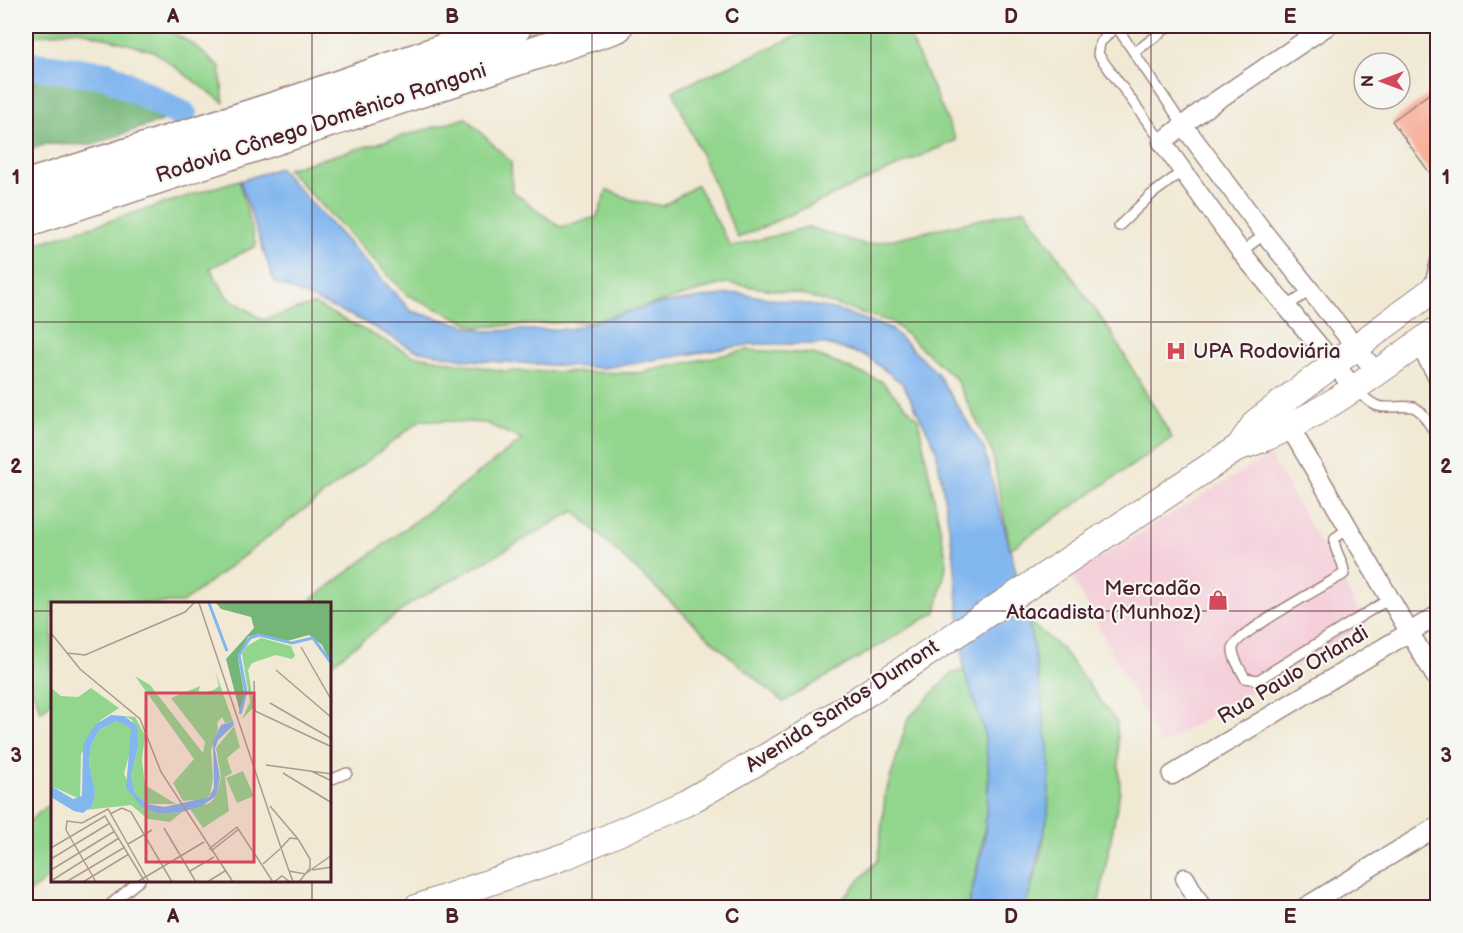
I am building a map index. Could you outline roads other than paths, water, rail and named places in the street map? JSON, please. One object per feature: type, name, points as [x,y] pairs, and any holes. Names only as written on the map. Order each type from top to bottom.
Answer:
[{"type":"highway","name":"Rodovia Cônego Domênico Rangoni","points":[[297,117],[515,26]]},
{"type":"highway","name":"Rodovia Cônego Domênico Rangoni","points":[[26,220],[45,192],[616,26]]},
{"type":"main road","points":[[1421,299],[1437,324]]},
{"type":"main road","points":[[1421,299],[1428,336]]},
{"type":"main road","name":"Avenida Santos Dumont","points":[[1239,447],[1256,422],[1421,299]]},
{"type":"main road","name":"Avenida Santos Dumont","points":[[416,908],[568,855],[675,808],[804,735],[1180,484],[1239,447],[1263,440],[1354,388],[1428,336]]},
{"type":"street","points":[[1327,26],[1183,125],[1162,142],[1241,252],[1354,388]]},
{"type":"street","points":[[1183,125],[1265,234],[1376,372]]},
{"type":"street","points":[[1428,336],[1437,377]]},
{"type":"street","points":[[1289,426],[1437,681]]},
{"type":"street","name":"Rua Paulo Orlandi","points":[[1172,775],[1437,615]]},
{"type":"street","points":[[1304,908],[1437,826]]},
{"type":"street","points":[[1185,878],[1202,908]]},
{"type":"lane","points":[[1162,142],[1098,54],[1100,42],[1116,26],[1183,125]]},
{"type":"lane","points":[[1135,52],[1168,27]]},
{"type":"lane","points":[[1119,226],[1151,195],[1183,171]]},
{"type":"lane","points":[[1241,252],[1265,234]]},
{"type":"lane","points":[[1421,299],[1437,251]]},
{"type":"lane","points":[[1287,306],[1310,291]]},
{"type":"lane","points":[[1354,388],[1371,404],[1388,409],[1414,407],[1421,412],[1437,437]]},
{"type":"lane","points":[[1348,528],[1335,538],[1334,545],[1344,566],[1344,574],[1238,639],[1233,652],[1245,678],[1258,680],[1389,599]]},
{"type":"lane","points":[[332,779],[347,773]]},
{"type":"lane","points":[[106,908],[138,882]]},
{"type":"water","points":[[279,168],[411,311],[485,331],[570,329],[651,305],[737,293],[833,309],[890,328],[937,373],[984,449],[1029,622],[1039,684],[1050,760],[1048,815],[1029,894],[1023,907],[968,907],[984,844],[989,776],[984,731],[964,670],[954,557],[936,448],[903,384],[866,356],[826,344],[753,344],[603,368],[470,360],[415,350],[359,319],[274,282],[240,181]]},
{"type":"waterway","points":[[26,65],[107,75],[183,115]]},
{"type":"place","name":"UPA Rodoviária","points":[[1176,351]]},
{"type":"place","name":"Mercadão Atacadista (Munhoz)","points":[[1218,600]]}]
